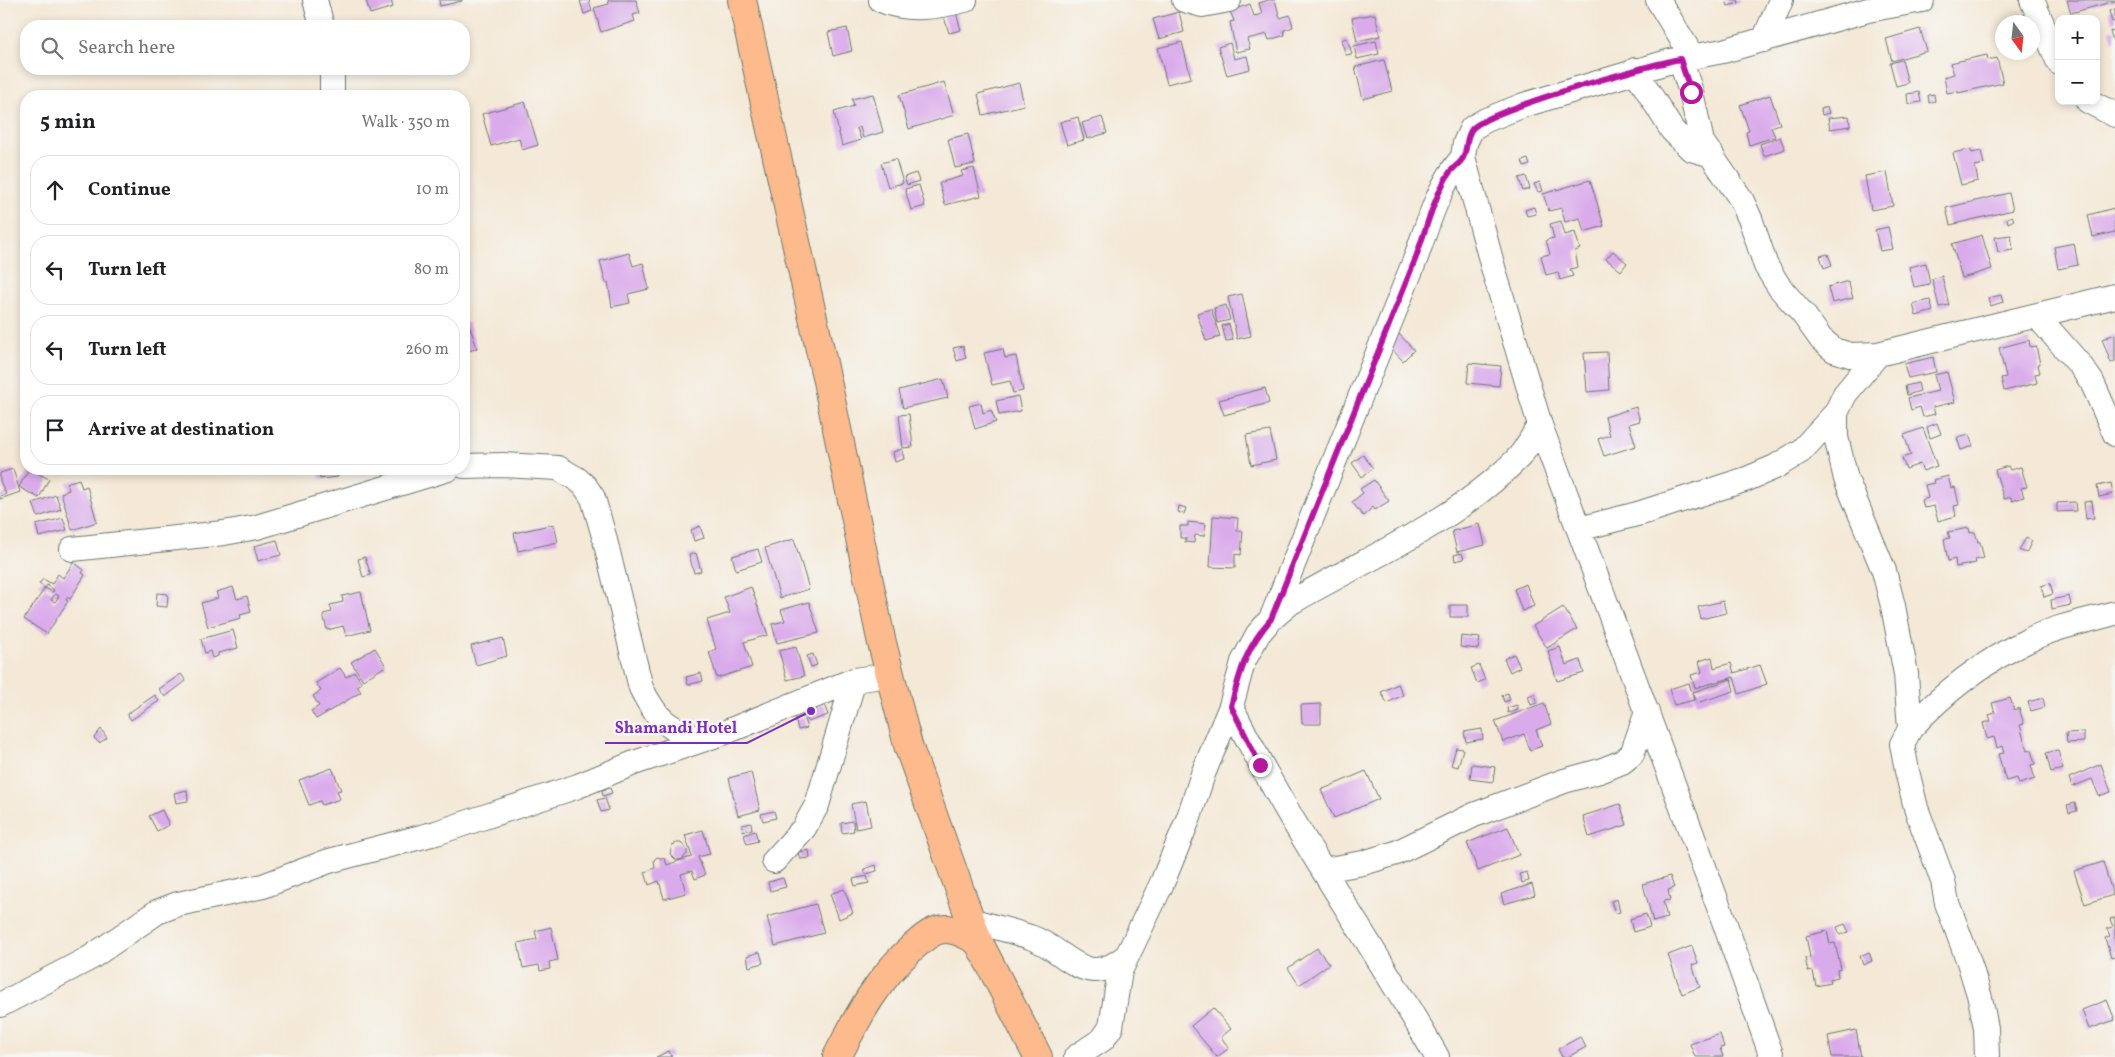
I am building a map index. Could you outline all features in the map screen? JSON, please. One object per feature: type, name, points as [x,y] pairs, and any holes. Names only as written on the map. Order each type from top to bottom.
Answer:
[{"type":"main road","points":[[742,0],[825,372],[889,674],[908,745],[974,931],[1038,1057]]},
{"type":"main road","points":[[836,1057],[873,990],[888,971],[924,938],[931,932],[946,929],[962,932],[974,931]]},
{"type":"street","points":[[315,0],[320,20]]},
{"type":"street","points":[[881,0],[909,8],[937,6],[965,0]]},
{"type":"street","points":[[1184,0],[1202,4],[1229,0]]},
{"type":"street","points":[[1658,0],[1686,57],[1691,92],[1702,142],[1741,199],[1751,221],[1766,266],[1780,288],[1821,339],[1834,350],[1850,355],[1878,354],[2115,296]]},
{"type":"street","points":[[1764,40],[1781,0]]},
{"type":"street","points":[[1772,1057],[1647,712],[1540,425],[1494,271],[1464,157],[1465,143],[1472,128],[1486,120],[1524,105],[1635,70],[1686,57],[1723,51],[1868,10],[1922,0]]},
{"type":"street","points":[[2032,0],[2058,60]]},
{"type":"street","points":[[1635,70],[1672,130],[1691,149],[1712,155]]},
{"type":"street","points":[[332,75],[332,90]]},
{"type":"street","points":[[2096,105],[2115,115]]},
{"type":"street","points":[[1271,619],[1412,269],[1436,201],[1449,174],[1464,157]]},
{"type":"street","points":[[2037,316],[2088,376],[2115,434]]},
{"type":"street","points":[[1579,529],[1641,513],[1747,479],[1801,451],[1836,413],[1845,394],[1878,354]]},
{"type":"street","points":[[1836,413],[1836,437],[1841,464],[1884,572],[1893,606],[1906,674],[1910,729]]},
{"type":"street","points":[[1076,1057],[1103,1039],[1111,1027],[1120,971],[1125,957],[1162,883],[1231,706],[1243,662],[1258,634],[1271,619],[1298,598],[1438,521],[1469,500],[1520,455],[1540,425]]},
{"type":"street","points":[[470,466],[503,465],[558,468],[585,486],[593,498],[604,536],[641,688],[650,705],[664,723],[702,740]]},
{"type":"street","points":[[72,549],[224,533],[257,527],[428,475]]},
{"type":"street","points":[[1986,1057],[1986,1028],[1974,980],[1952,918],[1943,881],[1916,808],[1902,744],[1910,729],[1934,703],[1953,688],[2027,640],[2115,613]]},
{"type":"street","points":[[0,1005],[90,958],[158,912],[178,904],[263,886],[330,861],[436,833],[578,786],[634,763],[823,695],[854,680],[889,674]]},
{"type":"street","points":[[774,861],[804,828],[817,805],[854,680]]},
{"type":"street","points":[[1231,706],[1260,765],[1437,1057]]},
{"type":"street","points":[[1323,870],[1363,863],[1396,853],[1474,815],[1564,781],[1600,771],[1622,762],[1632,754],[1647,712]]},
{"type":"street","points":[[974,931],[1042,942],[1085,970],[1113,967],[1125,957]]},
{"type":"building","points":[[366,0],[391,0],[393,7],[370,14]]},
{"type":"building","points":[[439,0],[462,0],[462,1],[440,6]]},
{"type":"building","points":[[589,0],[592,11],[584,14],[580,1]]},
{"type":"building","points":[[608,0],[636,0],[640,13],[633,15],[635,21],[601,32],[594,8],[609,4]]},
{"type":"building","points":[[1275,0],[1280,18],[1290,15],[1293,27],[1284,30],[1285,35],[1269,40],[1267,34],[1247,39],[1250,49],[1236,52],[1230,22],[1234,21],[1230,11],[1250,4],[1254,16],[1262,14],[1259,3]]},
{"type":"building","points":[[1726,0],[1738,0],[1739,3],[1728,6]]},
{"type":"building","points":[[2067,0],[2115,0],[2115,1],[2071,13]]},
{"type":"building","points":[[2115,9],[2115,21],[2112,22],[2109,11]]},
{"type":"building","points":[[955,10],[961,30],[949,33],[943,14]]},
{"type":"building","points":[[1179,12],[1184,32],[1159,39],[1153,19]]},
{"type":"building","points":[[1375,14],[1380,36],[1357,41],[1352,18]]},
{"type":"building","points":[[847,28],[852,51],[833,56],[828,32]]},
{"type":"building","points":[[1920,29],[1927,51],[1892,61],[1886,39]]},
{"type":"building","points":[[2115,30],[2115,40],[2113,41],[2110,31]]},
{"type":"building","points":[[1347,38],[1352,54],[1346,55],[1341,40]]},
{"type":"building","points":[[1376,41],[1379,54],[1357,59],[1354,46]]},
{"type":"building","points":[[1182,42],[1191,78],[1167,84],[1158,48]]},
{"type":"building","points":[[1230,43],[1234,59],[1247,56],[1250,69],[1227,75],[1218,47]]},
{"type":"building","points":[[1987,55],[1988,60],[1995,58],[1997,60],[2003,83],[1958,93],[1958,91],[1947,93],[1944,77],[1954,74],[1950,63]]},
{"type":"building","points":[[1384,60],[1392,91],[1363,99],[1355,67]]},
{"type":"building","points":[[1902,60],[1908,83],[1896,86],[1890,63]]},
{"type":"building","points":[[944,82],[954,115],[909,129],[899,95]]},
{"type":"building","points":[[1019,83],[1024,105],[983,115],[978,94]]},
{"type":"building","points":[[1919,92],[1921,102],[1908,104],[1907,94]]},
{"type":"building","points":[[873,94],[883,132],[863,138],[860,127],[857,128],[861,140],[842,146],[834,112],[854,106],[852,99]]},
{"type":"building","points":[[1934,94],[1935,101],[1929,103],[1928,95]]},
{"type":"building","points":[[1770,95],[1780,124],[1771,127],[1775,137],[1749,145],[1746,132],[1749,131],[1740,105]]},
{"type":"building","points":[[525,102],[538,145],[522,150],[519,138],[491,146],[482,114]]},
{"type":"building","points":[[1827,107],[1829,113],[1822,115],[1821,109]]},
{"type":"building","points":[[1849,116],[1850,126],[1830,129],[1828,118]]},
{"type":"building","points":[[1078,117],[1084,140],[1067,145],[1060,122]]},
{"type":"building","points":[[1102,117],[1107,133],[1087,139],[1082,123]]},
{"type":"building","points":[[968,134],[975,164],[955,168],[948,139]]},
{"type":"building","points":[[1780,137],[1785,149],[1764,156],[1760,144]]},
{"type":"building","points":[[1970,149],[1972,153],[1981,151],[1984,164],[1975,166],[1978,181],[1961,185],[1953,153]]},
{"type":"building","points":[[896,159],[903,183],[888,187],[881,163]]},
{"type":"building","points":[[1528,159],[1530,165],[1524,167],[1522,161]]},
{"type":"building","points":[[974,168],[981,196],[945,205],[939,183],[963,176],[961,171]]},
{"type":"building","points":[[1887,172],[1893,206],[1871,210],[1865,176]]},
{"type":"building","points":[[916,173],[919,181],[907,185],[904,177]]},
{"type":"building","points":[[1526,176],[1530,189],[1523,191],[1519,178]]},
{"type":"building","points":[[1590,180],[1604,226],[1584,232],[1580,218],[1565,222],[1561,208],[1549,211],[1543,194]]},
{"type":"building","points":[[1540,182],[1543,191],[1538,192],[1534,184]]},
{"type":"building","points":[[919,185],[925,206],[911,210],[905,189]]},
{"type":"building","points":[[2009,193],[2013,210],[1950,225],[1946,208]]},
{"type":"building","points":[[1534,207],[1536,214],[1527,216],[1525,210]]},
{"type":"building","points":[[2114,208],[2115,232],[2093,237],[2088,215]]},
{"type":"building","points":[[2012,216],[2014,220],[2008,223],[2007,218]]},
{"type":"building","points":[[1561,221],[1565,235],[1575,232],[1580,249],[1575,251],[1578,267],[1570,269],[1573,276],[1560,280],[1558,272],[1546,275],[1541,256],[1550,254],[1546,240],[1554,238],[1550,224]]},
{"type":"building","points":[[1888,227],[1893,249],[1880,251],[1875,230]]},
{"type":"building","points":[[1982,235],[1992,269],[1962,278],[1952,244]]},
{"type":"building","points":[[2011,235],[2013,250],[1998,252],[1995,237]]},
{"type":"building","points":[[2074,243],[2078,265],[2058,269],[2054,247]]},
{"type":"building","points":[[1613,251],[1627,263],[1621,271],[1606,259]]},
{"type":"building","points":[[629,253],[633,266],[643,263],[649,289],[628,294],[630,303],[612,307],[608,282],[606,283],[600,261]]},
{"type":"building","points":[[1828,254],[1832,265],[1824,268],[1820,256]]},
{"type":"building","points":[[1926,263],[1930,284],[1914,287],[1909,267]]},
{"type":"building","points":[[1942,276],[1949,305],[1939,307],[1932,279]]},
{"type":"building","points":[[1848,281],[1853,298],[1832,303],[1828,287]]},
{"type":"building","points":[[1242,294],[1251,336],[1237,339],[1228,297]]},
{"type":"building","points":[[2001,295],[2003,302],[1990,306],[1988,298]]},
{"type":"building","points":[[1930,300],[1933,311],[1916,316],[1913,304]]},
{"type":"building","points":[[1226,305],[1230,320],[1217,323],[1214,308]]},
{"type":"building","points":[[1211,309],[1220,337],[1206,341],[1197,313]]},
{"type":"building","points":[[1229,324],[1233,340],[1226,341],[1222,326]]},
{"type":"building","points":[[470,328],[477,348],[470,351]]},
{"type":"building","points":[[1399,334],[1414,350],[1403,361],[1388,345]]},
{"type":"building","points":[[2115,334],[2115,361],[2111,363],[2102,339]]},
{"type":"building","points":[[2029,340],[2030,347],[2036,346],[2040,364],[2038,365],[2040,373],[2035,374],[2037,383],[2004,391],[2001,378],[2006,377],[1999,348]]},
{"type":"building","points":[[963,346],[966,358],[957,361],[953,348]]},
{"type":"building","points":[[1003,349],[1005,358],[1016,356],[1023,391],[1013,393],[1010,381],[992,385],[984,353]]},
{"type":"building","points":[[1607,352],[1609,390],[1587,392],[1584,353]]},
{"type":"building","points":[[1933,357],[1936,372],[1908,378],[1904,364]]},
{"type":"building","points":[[1469,363],[1501,366],[1499,386],[1467,383]]},
{"type":"building","points":[[1947,372],[1955,402],[1933,407],[1935,414],[1923,417],[1920,407],[1911,410],[1908,398],[1938,391],[1934,375]]},
{"type":"building","points":[[943,379],[948,398],[903,408],[899,390]]},
{"type":"building","points":[[1918,383],[1920,391],[1907,395],[1905,386]]},
{"type":"building","points":[[1265,388],[1269,403],[1224,415],[1219,400]]},
{"type":"building","points":[[1018,396],[1021,411],[999,415],[996,401]]},
{"type":"building","points":[[981,403],[983,413],[991,410],[996,422],[975,429],[969,406]]},
{"type":"building","points":[[1636,407],[1640,421],[1629,424],[1636,446],[1604,456],[1598,439],[1610,435],[1605,417]]},
{"type":"building","points":[[909,414],[913,447],[903,448],[899,415]]},
{"type":"building","points":[[1937,423],[1941,434],[1930,438],[1927,427]]},
{"type":"building","points":[[1923,428],[1937,466],[1923,471],[1920,464],[1906,469],[1902,458],[1911,455],[1904,435]]},
{"type":"building","points":[[1270,431],[1276,460],[1251,465],[1246,435]]},
{"type":"building","points":[[1969,435],[1973,446],[1961,450],[1957,438]]},
{"type":"building","points":[[902,449],[904,459],[895,462],[893,452]]},
{"type":"building","points":[[1363,455],[1373,468],[1362,477],[1352,463]]},
{"type":"building","points":[[2008,466],[2010,470],[2021,467],[2027,487],[2021,488],[2024,497],[2012,501],[2011,497],[2004,499],[1995,470]]},
{"type":"building","points":[[13,469],[20,492],[0,499],[0,496],[6,494],[0,481],[0,473]]},
{"type":"building","points":[[26,475],[41,475],[49,479],[39,498],[19,487]]},
{"type":"building","points":[[319,475],[338,475],[338,477],[320,479]]},
{"type":"building","points":[[1948,476],[1951,488],[1955,487],[1959,505],[1954,506],[1956,516],[1938,521],[1934,506],[1924,508],[1922,500],[1928,498],[1925,485],[1934,483],[1933,480]]},
{"type":"building","points":[[79,479],[82,488],[87,486],[97,522],[72,530],[61,493],[69,490],[67,483]]},
{"type":"building","points":[[1374,480],[1389,501],[1375,510],[1373,507],[1363,516],[1352,502],[1363,493],[1360,489]]},
{"type":"building","points":[[2111,483],[2113,494],[2099,497],[2097,486]]},
{"type":"building","points":[[56,495],[61,509],[38,517],[33,503]]},
{"type":"building","points":[[2092,501],[2094,518],[2086,519],[2084,502]]},
{"type":"building","points":[[2075,502],[2076,511],[2057,512],[2057,503]]},
{"type":"building","points":[[1179,506],[1186,508],[1184,514],[1178,512]]},
{"type":"building","points":[[1213,516],[1238,518],[1237,531],[1243,531],[1241,555],[1235,554],[1235,568],[1210,567]]},
{"type":"building","points":[[63,518],[67,530],[39,537],[36,525]]},
{"type":"building","points":[[1188,522],[1206,524],[1204,536],[1195,535],[1194,543],[1185,542],[1186,538],[1180,538],[1180,526],[1188,526]]},
{"type":"building","points":[[554,524],[558,542],[518,551],[514,533]]},
{"type":"building","points":[[1480,524],[1485,545],[1457,552],[1452,531]]},
{"type":"building","points":[[700,526],[704,538],[694,541],[691,530]]},
{"type":"building","points":[[1969,528],[1970,533],[1975,532],[1978,542],[1980,542],[1984,558],[1975,560],[1976,563],[1956,567],[1955,559],[1948,561],[1944,539],[1950,538],[1948,532]]},
{"type":"building","points":[[2026,538],[2032,541],[2026,553],[2019,550]]},
{"type":"building","points":[[794,539],[809,589],[780,598],[765,548]]},
{"type":"building","points":[[277,540],[281,555],[258,561],[254,546]]},
{"type":"building","points":[[758,549],[762,562],[736,570],[732,556]]},
{"type":"building","points":[[696,553],[701,571],[694,573],[689,555]]},
{"type":"building","points":[[1462,553],[1464,559],[1455,561],[1454,555]]},
{"type":"building","points":[[365,557],[371,575],[363,577],[358,559]]},
{"type":"building","points":[[74,562],[84,570],[82,573],[85,575],[70,599],[67,597],[66,600],[68,601],[47,634],[24,619],[45,588],[39,584],[43,579],[52,584],[58,574],[63,578]],"holes":[[[47,585],[54,590],[53,592],[45,588]],[[55,594],[59,596],[55,602],[51,600]]]},
{"type":"building","points":[[2050,583],[2053,594],[2044,597],[2041,586]]},
{"type":"building","points":[[1526,584],[1534,606],[1522,611],[1514,589]]},
{"type":"building","points":[[233,587],[237,599],[247,596],[251,612],[240,615],[241,618],[208,627],[201,603],[218,598],[216,592]]},
{"type":"building","points":[[751,587],[768,635],[744,642],[752,667],[717,678],[709,652],[716,649],[707,620],[730,613],[724,597]]},
{"type":"building","points":[[361,592],[370,630],[346,636],[343,626],[327,630],[323,614],[332,612],[330,605],[343,602],[342,596]]},
{"type":"building","points":[[157,593],[168,594],[167,607],[156,606]]},
{"type":"building","points":[[2069,596],[2071,605],[2052,609],[2051,600]]},
{"type":"building","points":[[1723,601],[1726,613],[1701,619],[1698,607]]},
{"type":"building","points":[[809,602],[819,633],[777,643],[772,624],[785,621],[781,610]]},
{"type":"building","points":[[1450,605],[1468,605],[1468,617],[1450,617]]},
{"type":"building","points":[[1563,607],[1577,629],[1547,648],[1533,626]]},
{"type":"building","points":[[233,630],[238,648],[218,653],[218,656],[212,658],[210,651],[205,653],[201,639]]},
{"type":"building","points":[[1461,636],[1480,638],[1478,649],[1460,647]]},
{"type":"building","points":[[503,638],[507,656],[476,665],[471,646]]},
{"type":"building","points":[[796,647],[804,676],[787,680],[779,651]]},
{"type":"building","points":[[1560,647],[1566,665],[1580,660],[1584,673],[1557,681],[1548,651]]},
{"type":"building","points":[[375,648],[386,666],[363,680],[351,662]]},
{"type":"building","points":[[813,654],[817,665],[811,667],[807,656]]},
{"type":"building","points":[[1514,654],[1520,667],[1510,672],[1504,659]]},
{"type":"building","points":[[1712,657],[1714,668],[1731,663],[1734,673],[1760,665],[1767,684],[1739,694],[1734,677],[1695,688],[1691,675],[1702,672],[1699,661]]},
{"type":"building","points":[[1479,665],[1485,680],[1477,683],[1471,668]]},
{"type":"building","points":[[340,668],[346,677],[355,672],[362,683],[357,686],[361,692],[316,719],[311,711],[319,706],[313,696],[321,691],[316,683]]},
{"type":"building","points":[[701,673],[703,681],[688,685],[686,677]]},
{"type":"building","points":[[181,674],[186,681],[165,697],[159,689]]},
{"type":"building","points":[[1731,679],[1734,691],[1697,703],[1693,692]]},
{"type":"building","points":[[1689,683],[1694,700],[1674,705],[1669,689]]},
{"type":"building","points":[[1398,684],[1403,695],[1387,703],[1381,692]]},
{"type":"building","points":[[1508,693],[1510,700],[1504,702],[1502,695]]},
{"type":"building","points":[[1535,694],[1537,703],[1531,705],[1528,696]]},
{"type":"building","points":[[155,695],[159,701],[131,720],[127,714]]},
{"type":"building","points":[[2010,698],[2014,710],[2019,708],[2024,724],[2020,725],[2027,751],[2031,750],[2035,764],[2031,765],[2035,779],[2019,784],[2017,778],[2006,781],[1998,754],[2004,753],[2002,746],[1997,748],[1994,737],[1987,739],[1983,723],[1991,721],[1989,715],[1995,713],[1992,703]]},
{"type":"building","points":[[2043,698],[2045,707],[2031,711],[2028,702]]},
{"type":"building","points":[[1544,703],[1551,724],[1536,730],[1542,746],[1530,750],[1524,734],[1503,742],[1495,721]]},
{"type":"building","points":[[824,704],[828,715],[808,722],[804,710]]},
{"type":"building","points":[[1321,704],[1321,724],[1302,724],[1301,705]]},
{"type":"building","points":[[1517,705],[1518,710],[1508,713],[1507,708]]},
{"type":"building","points":[[803,717],[807,728],[798,730],[795,719]]},
{"type":"building","points":[[101,729],[107,738],[99,743],[94,738]]},
{"type":"building","points":[[1482,729],[1483,739],[1466,742],[1464,732]]},
{"type":"building","points":[[2084,732],[2084,742],[2067,743],[2066,733]]},
{"type":"building","points":[[1456,748],[1463,749],[1458,767],[1451,765]]},
{"type":"building","points":[[2058,750],[2063,769],[2051,772],[2046,753]]},
{"type":"building","points":[[1472,764],[1495,767],[1493,782],[1470,779]]},
{"type":"building","points":[[2101,764],[2111,792],[2099,796],[2092,779],[2072,787],[2069,778]]},
{"type":"building","points":[[332,768],[341,790],[337,791],[340,799],[322,805],[320,801],[309,805],[299,780]]},
{"type":"building","points":[[1366,771],[1379,799],[1334,818],[1321,790]]},
{"type":"building","points":[[751,772],[760,810],[738,816],[729,778]]},
{"type":"building","points":[[610,788],[612,793],[603,796],[602,790]]},
{"type":"building","points":[[187,790],[188,801],[176,803],[174,793]]},
{"type":"building","points":[[605,798],[609,810],[601,812],[597,800]]},
{"type":"building","points":[[866,801],[871,826],[856,829],[851,804]]},
{"type":"building","points":[[2075,803],[2077,811],[2069,813],[2067,805]]},
{"type":"building","points":[[1620,804],[1627,825],[1589,837],[1583,816]]},
{"type":"building","points":[[162,810],[169,825],[157,831],[149,816]]},
{"type":"building","points":[[774,811],[776,818],[763,821],[761,814]]},
{"type":"building","points":[[853,821],[854,831],[842,833],[841,823]]},
{"type":"building","points":[[751,823],[752,829],[743,831],[742,825]]},
{"type":"building","points":[[1508,827],[1519,855],[1478,871],[1467,843]]},
{"type":"building","points":[[703,830],[710,854],[698,857],[705,875],[695,879],[692,871],[681,874],[686,893],[664,899],[659,881],[649,885],[645,872],[655,868],[654,860],[657,857],[665,859],[667,865],[692,857],[685,835]]},
{"type":"building","points":[[755,831],[758,841],[747,844],[744,835]]},
{"type":"building","points":[[681,843],[687,850],[687,854],[681,860],[676,860],[670,854],[672,845]]},
{"type":"building","points":[[809,850],[810,858],[800,859],[798,852]]},
{"type":"building","points":[[2103,862],[2113,895],[2085,904],[2074,871]]},
{"type":"building","points":[[876,865],[877,871],[866,874],[864,869]]},
{"type":"building","points":[[1527,872],[1529,881],[1522,883],[1519,874]]},
{"type":"building","points":[[867,876],[869,883],[855,886],[853,879]]},
{"type":"building","points":[[1670,876],[1674,888],[1668,890],[1670,900],[1663,901],[1667,918],[1653,922],[1643,884]]},
{"type":"building","points":[[783,878],[786,887],[770,891],[768,882]]},
{"type":"building","points":[[1532,884],[1535,895],[1504,904],[1501,894]]},
{"type":"building","points":[[844,889],[853,913],[839,919],[830,894]]},
{"type":"building","points":[[1617,899],[1620,912],[1615,913],[1611,901]]},
{"type":"building","points":[[816,904],[824,933],[775,946],[767,917]]},
{"type":"building","points":[[1646,914],[1650,927],[1633,932],[1630,919]]},
{"type":"building","points":[[2115,917],[2115,957],[2111,958],[2105,938],[2110,936],[2107,929],[2113,927],[2110,919]]},
{"type":"building","points":[[1845,924],[1849,932],[1840,935],[1837,927]]},
{"type":"building","points":[[551,927],[558,960],[549,962],[550,969],[540,971],[539,965],[523,968],[518,943],[537,939],[535,931]]},
{"type":"building","points":[[1827,931],[1830,944],[1835,943],[1841,969],[1837,970],[1838,977],[1830,979],[1831,983],[1816,986],[1813,971],[1808,972],[1805,958],[1810,957],[1806,936]]},
{"type":"building","points":[[1692,946],[1698,963],[1692,965],[1700,987],[1682,994],[1668,955]]},
{"type":"building","points":[[1317,948],[1329,964],[1299,985],[1288,968]]},
{"type":"building","points":[[760,952],[763,963],[749,967],[747,956]]},
{"type":"building","points":[[1869,952],[1872,961],[1863,965],[1860,956]]},
{"type":"building","points":[[2107,1000],[2115,1020],[2089,1029],[2082,1010]]},
{"type":"building","points":[[1213,1008],[1231,1029],[1221,1037],[1229,1048],[1217,1057],[1191,1026]]},
{"type":"building","points":[[1856,1030],[1861,1057],[1832,1057],[1828,1036]]},
{"type":"building","points":[[1720,1034],[1724,1047],[1720,1048],[1723,1057],[1695,1057],[1690,1044]]},
{"type":"building","points":[[1580,1037],[1586,1047],[1568,1057],[1562,1057],[1558,1049]]},
{"type":"building","points":[[669,1051],[672,1057],[656,1057]]},
{"type":"place","name":"Shamandi Hotel","points":[[811,711]]},
{"type":"route","points":[[1260,765],[1231,706],[1243,662],[1258,634],[1271,619],[1415,260],[1436,201],[1449,174],[1464,157],[1465,143],[1472,128],[1486,120],[1524,105],[1635,70],[1680,59],[1691,92]]}]
